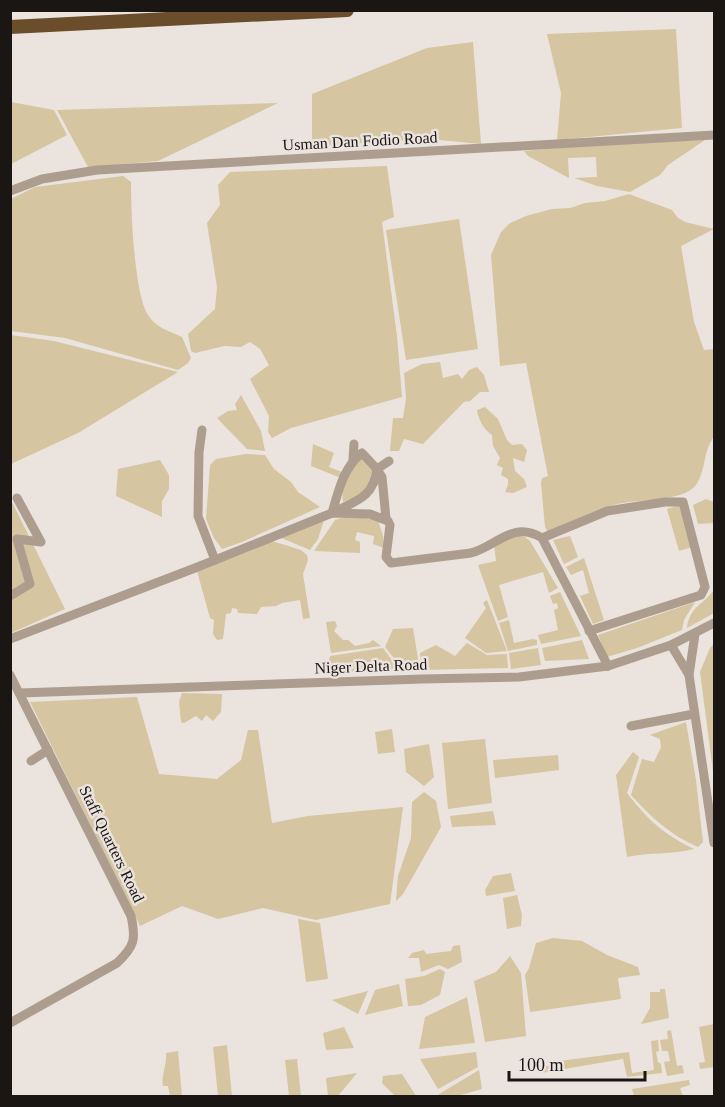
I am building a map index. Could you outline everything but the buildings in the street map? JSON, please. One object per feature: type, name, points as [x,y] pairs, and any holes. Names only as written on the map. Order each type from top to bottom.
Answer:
[{"type":"highway","points":[[10,27],[187,14],[347,10]]},
{"type":"street","name":"Usman Dan Fodio Road","points":[[10,191],[42,179],[97,171],[714,135]]},
{"type":"street","points":[[202,430],[199,452],[198,516],[214,560]]},
{"type":"street","points":[[332,513],[339,489],[353,459],[354,444]]},
{"type":"street","points":[[353,459],[362,453],[382,477],[386,519],[390,525],[386,557],[392,563],[471,553],[482,550],[505,535],[518,532],[531,532],[542,538],[608,666]]},
{"type":"street","points":[[377,469],[389,461]]},
{"type":"street","points":[[10,639],[332,513],[365,496],[376,481],[377,469]]},
{"type":"street","points":[[10,596],[30,585],[16,539],[41,542],[16,498]]},
{"type":"street","points":[[542,538],[607,511],[665,502],[682,502],[703,576],[705,587],[701,595],[589,631]]},
{"type":"street","points":[[332,513],[370,514],[386,519]]},
{"type":"street","name":"Niger Delta Road","points":[[20,693],[519,677],[608,666],[671,645],[714,623]]},
{"type":"street","points":[[695,634],[689,675],[714,843]]},
{"type":"street","points":[[671,645],[689,675]]},
{"type":"street","name":"Staff Quarters Road","points":[[10,675],[131,916],[135,932],[128,952],[117,963],[10,1023]]},
{"type":"street","points":[[631,726],[694,714]]},
{"type":"street","points":[[31,761],[48,750]]},
{"type":"shaded area","points":[[676,29],[682,128],[557,140],[561,93],[547,34]]},
{"type":"shaded area","points":[[473,42],[481,144],[429,139],[312,146],[312,94],[427,48]]},
{"type":"shaded area","points":[[11,102],[54,110],[67,135],[11,164]]},
{"type":"shaded area","points":[[278,103],[158,161],[88,167],[57,110]]},
{"type":"shaded area","points":[[705,140],[668,165],[660,175],[630,192],[597,186],[574,178],[597,177],[596,157],[568,158],[569,178],[528,156],[524,151],[603,144]]},
{"type":"shaded area","points":[[387,166],[394,217],[382,222],[397,336],[402,397],[291,428],[272,438],[268,432],[269,416],[250,379],[269,365],[260,349],[250,342],[241,347],[224,346],[195,353],[191,351],[188,334],[215,309],[217,287],[207,223],[220,205],[218,185],[230,172]]},
{"type":"shaded area","points":[[123,176],[131,182],[134,251],[143,304],[155,323],[182,337],[191,358],[178,370],[65,338],[11,331],[11,199],[35,187]]},
{"type":"shaded area","points":[[629,194],[672,210],[678,218],[685,222],[714,229],[681,246],[694,322],[704,350],[714,349],[714,443],[713,438],[699,479],[690,490],[671,497],[609,506],[548,532],[545,527],[541,483],[542,478],[548,476],[526,363],[500,366],[491,255],[501,232],[510,223],[552,209],[570,208]]},
{"type":"shaded area","points":[[459,219],[478,349],[406,360],[386,230]]},
{"type":"shaded area","points":[[11,335],[54,341],[178,372],[78,433],[11,464]]},
{"type":"shaded area","points":[[440,362],[443,378],[458,374],[462,379],[469,370],[477,367],[484,375],[489,392],[480,392],[470,401],[464,402],[423,444],[404,439],[399,451],[390,451],[393,418],[403,418],[406,399],[404,373],[422,364]]},
{"type":"shaded area","points":[[241,395],[261,431],[265,451],[247,449],[217,418],[228,411],[237,410],[235,404]]},
{"type":"shaded area","points":[[485,407],[498,419],[507,440],[512,445],[522,444],[527,450],[524,462],[513,458],[515,471],[524,479],[527,487],[513,493],[505,492],[508,479],[501,475],[503,468],[497,465],[500,458],[493,446],[492,435],[484,427],[479,417],[477,410]]},
{"type":"shaded area","points":[[313,444],[334,453],[329,467],[342,472],[341,478],[311,466]]},
{"type":"shaded area","points":[[246,454],[265,455],[274,469],[291,482],[298,492],[320,507],[222,549],[214,538],[206,519],[210,465],[216,459]]},
{"type":"shaded area","points":[[362,456],[375,470],[364,495],[343,502],[345,483]]},
{"type":"shaded area","points":[[160,460],[169,475],[169,489],[162,501],[162,517],[116,496],[118,469]]},
{"type":"shaded area","points":[[10,498],[65,609],[11,633],[10,633]]},
{"type":"shaded area","points":[[706,499],[714,502],[714,523],[698,524],[693,505]]},
{"type":"shaded area","points":[[680,505],[692,547],[679,551],[667,509]]},
{"type":"shaded area","points":[[351,515],[378,520],[384,548],[373,544],[374,536],[357,532],[355,540],[360,542],[360,553],[314,551],[335,520]]},
{"type":"shaded area","points":[[325,517],[318,539],[310,550],[279,537]]},
{"type":"shaded area","points":[[514,535],[525,537],[530,541],[558,588],[549,593],[543,572],[499,585],[508,617],[498,621],[478,565],[496,561],[494,544]]},
{"type":"shaded area","points":[[570,536],[578,557],[564,564],[553,540]]},
{"type":"shaded area","points":[[272,541],[301,550],[307,555],[308,560],[303,574],[310,618],[303,619],[300,600],[261,607],[257,614],[238,613],[237,609],[232,608],[231,613],[226,614],[223,639],[217,640],[213,634],[214,620],[210,618],[197,571]]},
{"type":"shaded area","points":[[584,558],[604,620],[593,624],[580,596],[589,593],[583,570],[571,575],[566,567]]},
{"type":"shaded area","points":[[714,590],[714,613],[687,628],[694,610]]},
{"type":"shaded area","points":[[560,592],[581,636],[541,644],[538,635],[558,630],[554,610],[558,608],[557,603],[553,604],[550,596]]},
{"type":"shaded area","points":[[487,600],[507,651],[486,653],[465,638],[486,608],[483,603]]},
{"type":"shaded area","points":[[695,602],[684,620],[682,630],[607,657],[598,635]]},
{"type":"shaded area","points":[[509,620],[514,643],[533,639],[537,640],[537,645],[508,651],[499,623]]},
{"type":"shaded area","points":[[335,621],[337,626],[334,631],[343,640],[348,640],[355,646],[373,640],[381,646],[331,653],[326,622]]},
{"type":"shaded area","points":[[413,628],[420,671],[404,671],[385,647],[393,629]]},
{"type":"shaded area","points":[[582,640],[589,659],[545,661],[542,648]]},
{"type":"shaded area","points":[[467,643],[487,655],[507,654],[508,668],[422,670],[420,653],[436,645],[455,656]]},
{"type":"shaded area","points":[[714,644],[714,779],[700,672]]},
{"type":"shaded area","points":[[383,648],[400,671],[323,672],[327,668],[330,656]]},
{"type":"shaded area","points":[[538,648],[541,665],[511,669],[509,653]]},
{"type":"shaded area","points":[[182,693],[222,694],[221,712],[213,721],[206,715],[202,721],[196,716],[184,723],[181,722],[179,702]]},
{"type":"shaded area","points":[[137,697],[159,774],[217,779],[241,760],[248,730],[258,730],[272,823],[308,816],[403,807],[390,904],[316,920],[263,908],[218,919],[182,906],[140,926],[30,702]]},
{"type":"shaded area","points":[[686,722],[703,842],[698,847],[661,825],[631,795],[642,759],[654,762],[661,747],[660,739],[650,735]]},
{"type":"shaded area","points":[[392,729],[395,752],[378,754],[375,732]]},
{"type":"shaded area","points":[[485,739],[492,803],[448,809],[442,743]]},
{"type":"shaded area","points":[[429,744],[434,777],[424,786],[406,772],[404,749]]},
{"type":"shaded area","points":[[633,752],[639,757],[627,793],[657,825],[673,838],[694,849],[627,857],[616,775]]},
{"type":"shaded area","points":[[558,755],[559,770],[495,778],[493,760]]},
{"type":"shaded area","points":[[424,792],[436,801],[441,827],[403,894],[396,901],[398,876],[411,838],[412,802]]},
{"type":"shaded area","points":[[493,811],[496,825],[452,827],[450,816]]},
{"type":"shaded area","points":[[511,873],[515,891],[486,896],[485,890],[493,876]]},
{"type":"shaded area","points":[[517,895],[522,915],[521,926],[507,929],[503,898]]},
{"type":"shaded area","points":[[298,919],[320,923],[328,979],[306,982]]},
{"type":"shaded area","points":[[553,938],[582,941],[607,955],[638,967],[640,975],[618,978],[621,999],[530,1012],[525,975],[536,943]]},
{"type":"shaded area","points":[[460,945],[462,962],[448,969],[439,965],[421,972],[419,958],[408,958],[412,953],[424,950],[426,954],[451,951],[453,946]]},
{"type":"shaded area","points":[[510,956],[521,973],[526,1036],[485,1042],[474,981],[496,972]]},
{"type":"shaded area","points":[[440,969],[445,972],[440,995],[421,1005],[408,1006],[405,979],[424,976]]},
{"type":"shaded area","points":[[399,984],[403,1006],[365,1015],[375,990]]},
{"type":"shaded area","points":[[660,989],[665,989],[669,1018],[641,1024],[650,1008],[650,992],[660,992]]},
{"type":"shaded area","points":[[368,991],[358,1014],[332,1000]]},
{"type":"shaded area","points":[[467,997],[475,1043],[419,1049],[425,1017]]},
{"type":"shaded area","points":[[714,1024],[714,1067],[700,1069],[699,1063],[705,1062],[699,1027]]},
{"type":"shaded area","points":[[344,1027],[354,1048],[326,1050],[323,1033]]},
{"type":"shaded area","points":[[671,1030],[677,1066],[682,1065],[684,1073],[667,1076],[664,1062],[670,1061],[668,1051],[662,1051],[660,1040],[668,1039],[667,1031]]},
{"type":"shaded area","points":[[658,1040],[659,1051],[656,1052],[662,1073],[627,1077],[623,1059],[541,1073],[540,1067],[552,1065],[552,1062],[629,1052],[632,1073],[654,1070],[651,1041]]},
{"type":"shaded area","points":[[227,1045],[232,1096],[218,1096],[213,1047]]},
{"type":"shaded area","points":[[178,1051],[182,1096],[170,1096],[168,1086],[163,1086],[166,1053]]},
{"type":"shaded area","points":[[476,1052],[478,1067],[438,1089],[420,1059]]},
{"type":"shaded area","points":[[297,1059],[301,1096],[289,1096],[285,1060]]},
{"type":"shaded area","points":[[479,1070],[482,1089],[457,1096],[436,1096]]},
{"type":"shaded area","points":[[357,1073],[338,1096],[328,1096],[326,1078]]},
{"type":"shaded area","points":[[402,1074],[416,1096],[395,1096],[382,1083],[383,1076]]},
{"type":"shaded area","points":[[689,1080],[690,1085],[680,1088],[683,1096],[634,1096],[632,1089]]}]
